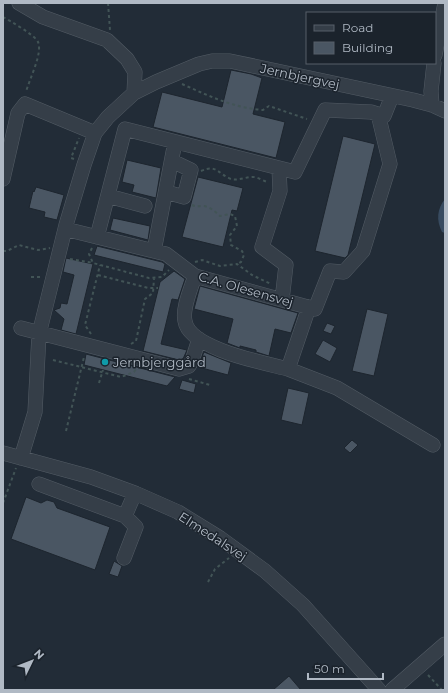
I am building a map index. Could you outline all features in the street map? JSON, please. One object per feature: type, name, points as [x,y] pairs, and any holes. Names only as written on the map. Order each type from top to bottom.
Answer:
[{"type":"street","points":[[19,3],[43,17],[107,40],[127,59],[135,72],[146,78],[161,79]]},
{"type":"street","points":[[436,49],[444,3]]},
{"type":"street","name":"Jernbjergvej","points":[[134,93],[161,79],[199,64],[212,61],[230,61],[432,105],[445,111]]},
{"type":"street","points":[[432,105],[431,91],[434,64]]},
{"type":"street","points":[[21,458],[35,412],[39,334],[65,229],[84,165],[89,131],[108,117],[134,93],[135,72]]},
{"type":"street","points":[[96,237],[125,129],[295,172],[325,110],[371,112],[384,116],[392,96]]},
{"type":"street","points":[[3,179],[18,112],[25,104],[89,131]]},
{"type":"street","points":[[288,369],[312,308],[330,271],[344,272],[363,251],[390,164],[378,114]]},
{"type":"street","points":[[154,251],[175,142]]},
{"type":"street","points":[[166,192],[184,197],[190,170],[172,161]]},
{"type":"street","points":[[279,168],[280,191],[262,247],[286,265],[282,295]]},
{"type":"street","points":[[108,196],[145,206]]},
{"type":"street","name":"C.A. Olesensvej","points":[[65,229],[166,254],[186,269],[282,295],[312,308]]},
{"type":"street","points":[[186,269],[185,321],[188,329],[199,339],[227,353],[288,369],[337,388],[433,445]]},
{"type":"street","points":[[21,328],[39,334],[179,369],[189,366],[192,362],[199,339]]},
{"type":"street","name":"Elmedalsvej","points":[[3,453],[91,477],[134,493],[178,512],[220,538],[265,571],[304,605],[379,690]]},
{"type":"street","points":[[39,484],[125,516],[136,527],[124,558]]},
{"type":"street","points":[[125,516],[134,493]]},
{"type":"street","points":[[392,690],[445,644]]},
{"type":"path","points":[[107,40],[110,31],[108,3]]},
{"type":"path","points":[[3,17],[33,36],[38,42],[39,52],[27,91],[25,104]]},
{"type":"path","points":[[161,79],[217,100],[248,109],[263,110],[270,106],[319,123]]},
{"type":"path","points":[[71,158],[89,131]]},
{"type":"path","points":[[190,170],[200,171],[207,168],[214,169],[235,180],[254,177],[279,183]]},
{"type":"path","points":[[96,237],[89,254],[93,263],[149,278],[186,269],[194,263],[202,260],[220,266],[237,264],[241,262],[244,255],[232,245],[230,235],[237,226],[235,216],[230,214],[220,216],[212,209],[205,206],[195,207],[189,205],[184,197]]},
{"type":"path","points":[[3,251],[8,251],[19,245],[38,250],[61,246]]},
{"type":"path","points":[[237,264],[252,275],[277,288],[282,295]]},
{"type":"path","points":[[66,431],[81,367],[91,347],[97,344],[85,325],[100,265]]},
{"type":"path","points":[[98,275],[153,289],[158,288]]},
{"type":"path","points":[[122,355],[123,350],[136,341],[146,299],[153,293],[154,278]]},
{"type":"path","points":[[53,360],[103,371],[121,377],[134,372],[142,360]]},
{"type":"path","points":[[186,367],[190,373],[189,379],[210,385]]},
{"type":"path","points":[[100,383],[103,371]]},
{"type":"path","points":[[3,503],[17,464],[21,458]]},
{"type":"path","points":[[208,582],[215,569],[238,551]]},
{"type":"path","points":[[420,666],[442,690]]},
{"type":"water","points":[[445,199],[445,233],[442,232],[438,215],[440,207]]},
{"type":"building","points":[[231,70],[262,78],[253,114],[285,122],[276,158],[153,127],[162,92],[222,107]]},
{"type":"building","points":[[343,136],[375,144],[348,255],[345,258],[315,251]]},
{"type":"building","points":[[127,160],[161,168],[156,198],[132,192],[134,185],[122,182]]},
{"type":"building","points":[[198,177],[243,188],[237,211],[232,210],[223,247],[182,237]]},
{"type":"building","points":[[36,187],[64,195],[57,220],[44,217],[45,212],[29,208],[33,191],[34,192]]},
{"type":"building","points":[[113,218],[150,226],[148,240],[110,230]]},
{"type":"building","points":[[97,246],[162,262],[165,264],[163,272],[94,255]]},
{"type":"building","points":[[66,258],[93,264],[76,334],[61,330],[64,319],[54,310],[60,308],[61,303],[67,304],[74,275],[63,272]]},
{"type":"building","points":[[174,271],[185,279],[178,300],[172,299],[161,344],[187,350],[183,359],[179,360],[143,351],[160,282]]},
{"type":"building","points":[[200,286],[298,313],[291,333],[275,329],[269,356],[256,352],[256,350],[240,346],[240,348],[227,343],[233,319],[194,309]]},
{"type":"building","points":[[367,309],[388,314],[374,376],[352,371]]},
{"type":"building","points":[[327,323],[335,326],[331,334],[323,331]]},
{"type":"building","points":[[323,340],[337,348],[330,362],[315,354]]},
{"type":"building","points":[[204,352],[231,363],[228,375],[198,367]]},
{"type":"building","points":[[86,354],[175,377],[167,386],[84,365]]},
{"type":"building","points":[[182,380],[196,384],[194,393],[179,389]]},
{"type":"building","points":[[288,388],[309,393],[302,425],[281,420]]},
{"type":"building","points":[[352,440],[358,445],[350,453],[344,448]]},
{"type":"building","points":[[26,497],[41,503],[47,500],[54,502],[57,508],[110,527],[95,570],[11,539]]},
{"type":"building","points":[[114,561],[122,566],[118,577],[109,574]]},
{"type":"building","points":[[289,676],[301,690],[273,690]]},
{"type":"place","name":"Jernbjerggård","points":[[105,362]]}]
